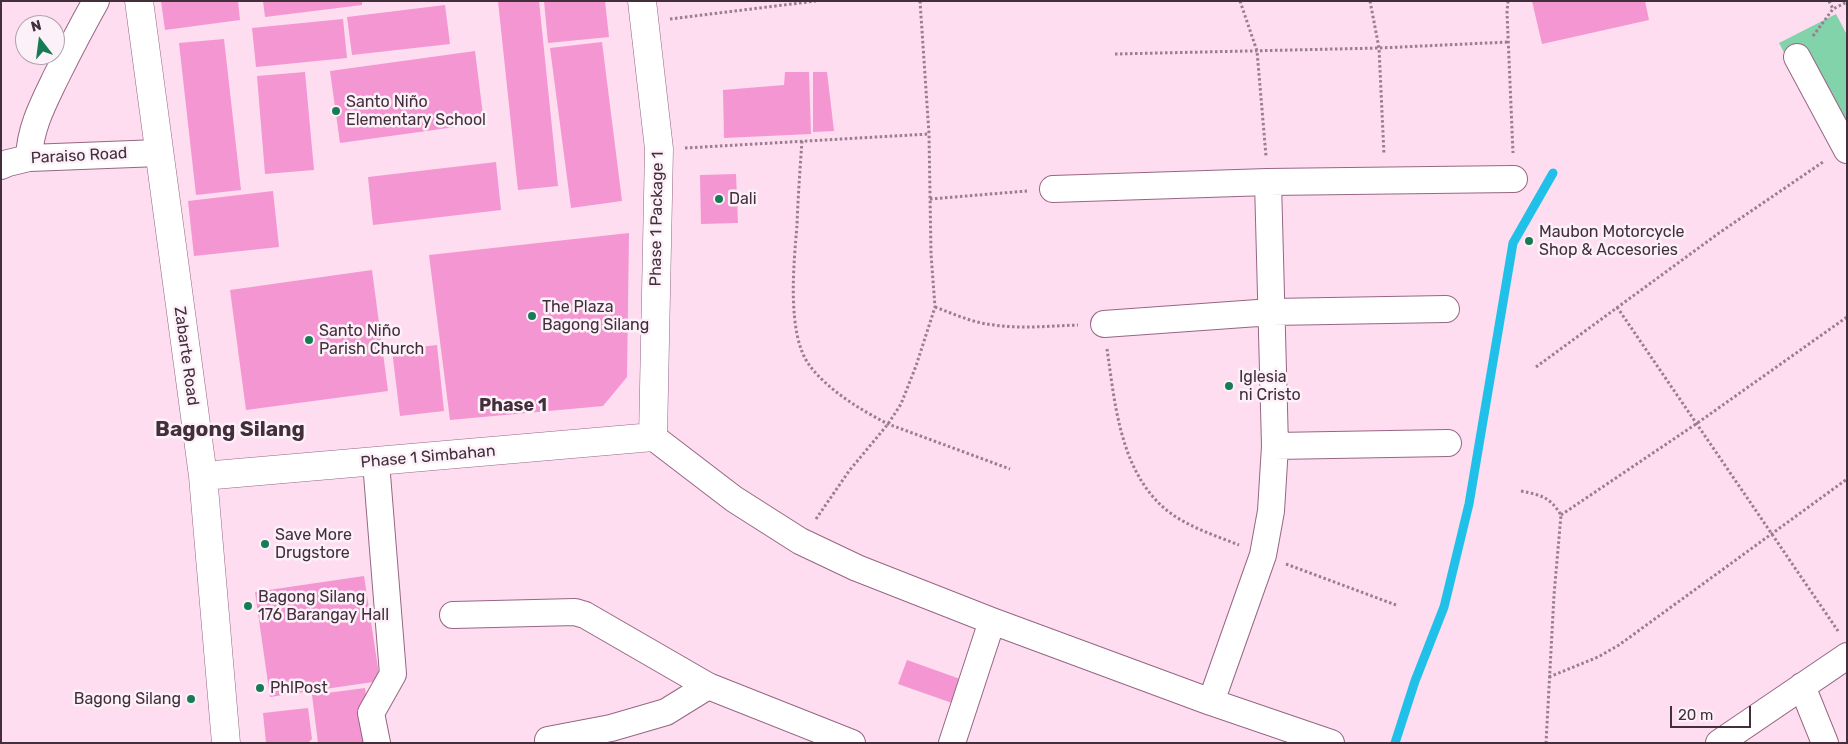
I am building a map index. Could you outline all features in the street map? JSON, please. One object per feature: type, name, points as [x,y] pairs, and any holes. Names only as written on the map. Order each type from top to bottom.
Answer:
[{"type":"main road","name":"Zabarte Road","points":[[139,1],[203,476],[226,743]]},
{"type":"main road","name":"Phase 1 Package 1","points":[[644,12],[659,149],[652,437]]},
{"type":"main road","name":"Phase 1 Simbahan","points":[[203,476],[652,437]]},
{"type":"street","points":[[29,158],[32,130],[38,114],[96,1]]},
{"type":"street","points":[[1797,57],[1846,149]]},
{"type":"street","name":"Paraiso Road","points":[[1,166],[29,158],[159,153]]},
{"type":"street","points":[[1053,189],[1268,182],[1514,180]]},
{"type":"street","points":[[1211,702],[1263,555],[1272,511],[1274,446],[1268,182]]},
{"type":"street","points":[[1104,324],[1272,312],[1446,308]]},
{"type":"street","points":[[652,437],[734,499],[800,541],[857,568],[992,622],[1211,702],[1331,743]]},
{"type":"street","points":[[1274,446],[1448,443]]},
{"type":"street","points":[[376,462],[393,674],[371,713],[376,743]]},
{"type":"street","points":[[453,615],[575,612],[585,615],[708,686],[852,743]]},
{"type":"street","points":[[952,743],[992,622]]},
{"type":"street","points":[[1719,743],[1802,686],[1844,646]]},
{"type":"street","points":[[548,740],[611,728],[666,712],[708,686]]},
{"type":"street","points":[[1802,686],[1825,743]]},
{"type":"path","points":[[644,12],[816,1]]},
{"type":"path","points":[[800,541],[849,471],[888,424],[901,404],[916,366],[935,307],[931,254],[929,134],[920,1]]},
{"type":"path","points":[[1240,1],[1257,51],[1268,182]]},
{"type":"path","points":[[1370,1],[1379,48],[1385,181]]},
{"type":"path","points":[[1508,1],[1514,180]]},
{"type":"path","points":[[1829,1],[1832,9]]},
{"type":"path","points":[[1797,57],[1832,9],[1847,2]]},
{"type":"path","points":[[1116,54],[1379,48],[1509,42]]},
{"type":"path","points":[[659,149],[929,134]]},
{"type":"path","points":[[802,141],[792,294],[799,341],[809,365],[837,392],[888,424],[1010,469]]},
{"type":"path","points":[[1536,367],[1720,233],[1846,149]]},
{"type":"path","points":[[930,199],[1053,189]]},
{"type":"path","points":[[935,307],[964,318],[992,325],[1018,327],[1104,324],[1119,424],[1130,458],[1146,488],[1164,508],[1187,524],[1396,605]]},
{"type":"path","points":[[1617,307],[1844,646]]},
{"type":"path","points":[[1561,515],[1696,424],[1847,318]]},
{"type":"path","points":[[1548,677],[1598,657],[1619,645],[1847,478]]},
{"type":"path","points":[[1521,491],[1550,500],[1561,515],[1548,677],[1546,743]]},
{"type":"green space","points":[[1836,14],[1847,35],[1847,135],[1831,143],[1779,43]]},
{"type":"building","points":[[161,1],[238,1],[240,20],[165,30]]},
{"type":"building","points":[[263,1],[362,1],[362,5],[265,17]]},
{"type":"building","points":[[498,1],[539,1],[558,186],[518,190]]},
{"type":"building","points":[[544,1],[605,1],[609,37],[548,43]]},
{"type":"building","points":[[1532,1],[1645,1],[1649,20],[1542,44]]},
{"type":"building","points":[[445,5],[450,44],[352,55],[347,17]]},
{"type":"building","points":[[343,19],[347,58],[256,67],[252,28]]},
{"type":"building","points":[[224,39],[241,190],[196,195],[179,43]]},
{"type":"building","points":[[602,42],[622,201],[571,208],[550,48]]},
{"type":"building","points":[[475,51],[484,123],[340,143],[330,71]]},
{"type":"building","points":[[305,72],[314,170],[265,174],[257,76]]},
{"type":"building","points":[[785,72],[809,72],[811,134],[724,138],[723,90],[784,85]]},
{"type":"building","points":[[813,72],[827,72],[834,131],[813,132]]},
{"type":"building","points":[[496,162],[501,210],[373,225],[368,177]]},
{"type":"building","name":"Dali","points":[[736,174],[738,223],[701,224],[700,175]]},
{"type":"building","points":[[273,191],[279,247],[194,256],[188,201]]},
{"type":"building","name":"The Plaza Bagong Silang","points":[[629,233],[627,377],[603,406],[450,420],[429,255]]},
{"type":"building","name":"Santo Niño Parish Church","points":[[372,270],[388,391],[246,410],[230,290]]},
{"type":"building","points":[[437,345],[444,411],[400,416],[392,350]]},
{"type":"building","points":[[364,576],[380,681],[270,697],[255,592]]},
{"type":"building","points":[[907,660],[963,680],[955,704],[898,684]]},
{"type":"building","points":[[365,688],[372,742],[318,743],[312,695]]},
{"type":"building","points":[[308,708],[312,739],[308,743],[266,743],[263,713]]},
{"type":"waterway","points":[[1395,743],[1415,681],[1444,607],[1469,504],[1513,243],[1553,173]]},
{"type":"place","name":"Santo Niño Elementary School","points":[[336,111]]},
{"type":"place","name":"Dali","points":[[719,199]]},
{"type":"place","name":"Maubon Motorcycle Shop & Accesories","points":[[1529,241]]},
{"type":"place","name":"The Plaza Bagong Silang","points":[[532,316]]},
{"type":"place","name":"Santo Niño Parish Church","points":[[309,340]]},
{"type":"place","name":"Iglesia ni Cristo","points":[[1229,386]]},
{"type":"place","name":"Save More Drugstore","points":[[265,544]]},
{"type":"place","name":"Bagong Silang 176 Barangay Hall","points":[[248,606]]},
{"type":"place","name":"PhlPost","points":[[260,688]]},
{"type":"place","name":"Bagong Silang","points":[[191,699]]},
{"type":"district","name":"Phase 1","points":[[513,406]]},
{"type":"district","name":"Bagong Silang","points":[[230,430]]}]
